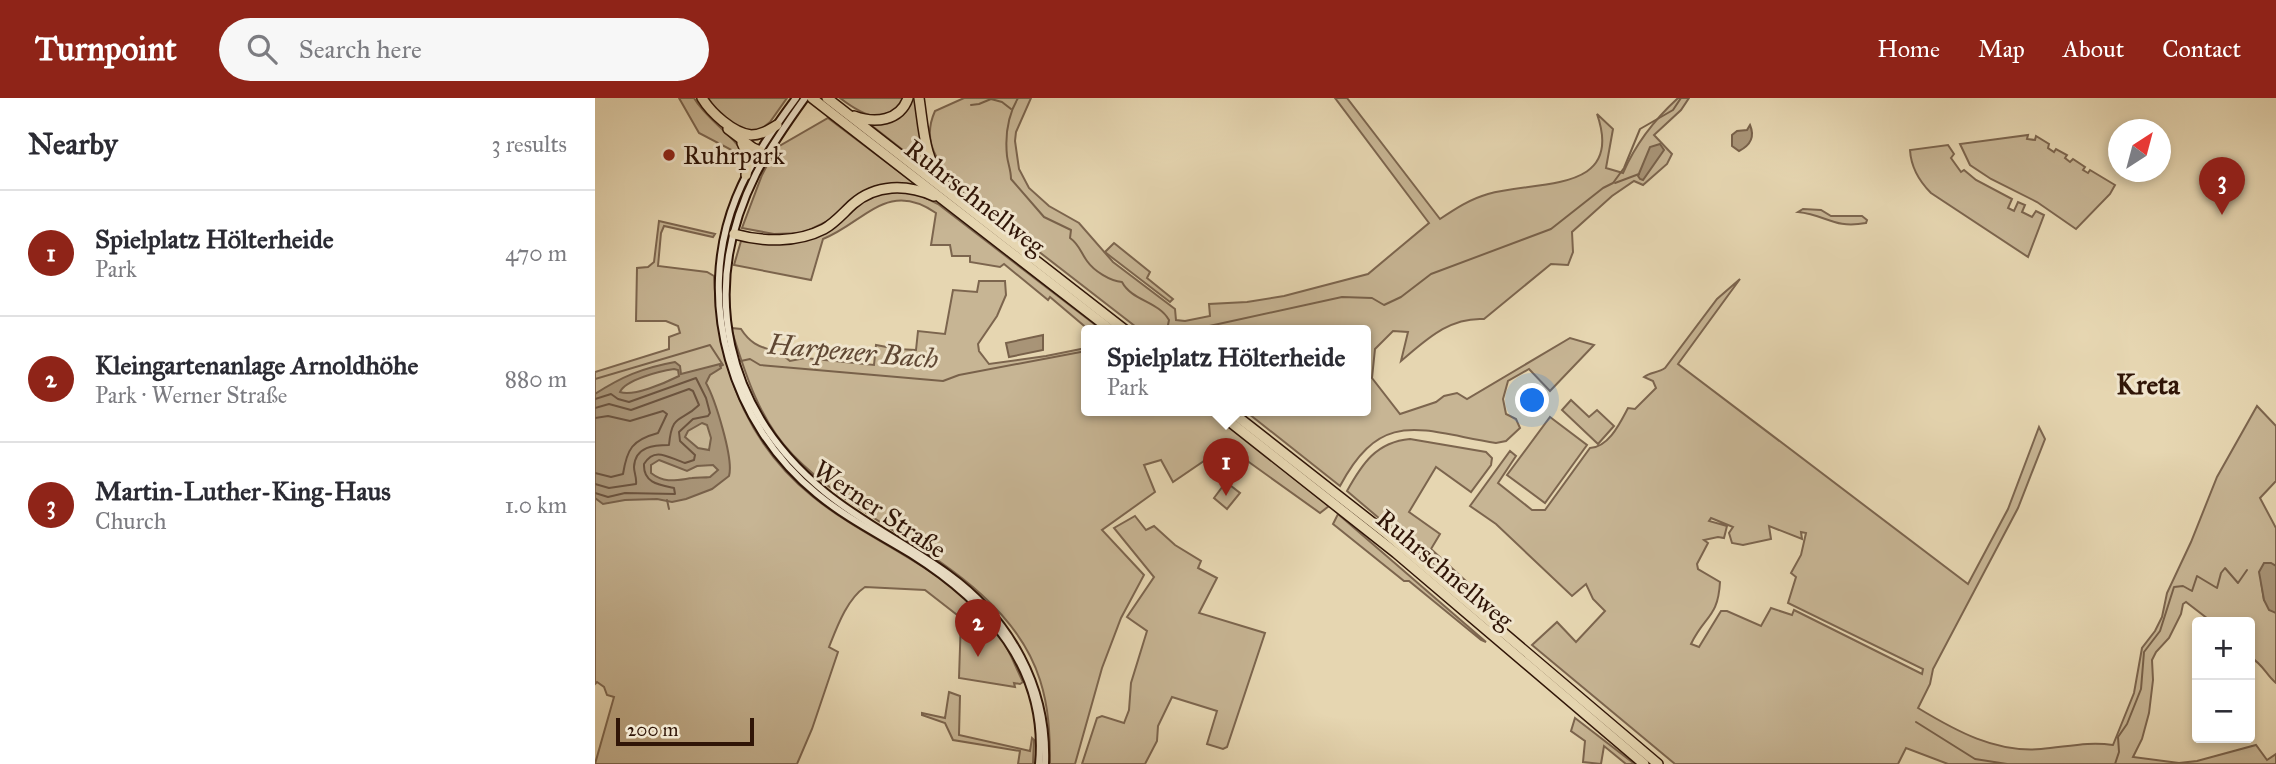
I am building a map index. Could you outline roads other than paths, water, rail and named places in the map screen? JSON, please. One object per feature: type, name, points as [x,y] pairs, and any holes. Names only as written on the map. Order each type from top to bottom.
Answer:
[{"type":"highway","points":[[700,98],[724,121],[747,134],[761,134],[777,125]]},
{"type":"highway","points":[[700,98],[712,116],[760,151]]},
{"type":"highway","name":"Ruhrschnellweg","points":[[827,98],[1105,325]]},
{"type":"highway","points":[[838,107],[859,118],[881,120],[899,113],[908,98]]},
{"type":"highway","points":[[919,98],[929,159],[962,208]]},
{"type":"highway","name":"Ruhrschnellweg","points":[[804,99],[962,208],[1118,325]]},
{"type":"highway","points":[[737,136],[748,157],[746,175]]},
{"type":"highway","points":[[730,232],[767,239],[810,235],[834,223],[850,206],[869,193],[894,187],[929,194],[962,208]]},
{"type":"highway","name":"Ruhrschnellweg","points":[[1223,416],[1395,553],[1644,764]]},
{"type":"highway","name":"Ruhrschnellweg","points":[[1237,416],[1387,534],[1658,764]]},
{"type":"main road","points":[[730,232],[735,200],[746,175],[777,125],[804,99]]},
{"type":"main road","points":[[730,232],[771,147],[804,99]]},
{"type":"main road","points":[[760,151],[771,147]]},
{"type":"main road","name":"Werner Straße","points":[[730,232],[720,279],[724,336],[736,381],[753,419],[785,463],[818,495],[948,580],[990,618],[1011,647],[1028,683],[1037,714],[1039,764]]},
{"type":"main road","name":"Werner Straße","points":[[730,232],[726,281],[727,324],[738,374],[756,414],[785,453],[823,491],[863,520],[950,575],[993,614],[1018,649],[1036,690],[1043,724],[1045,764]]},
{"type":"water","points":[[1750,125],[1751,140],[1739,151],[1732,146],[1732,135],[1737,131],[1747,130]]},
{"type":"water","points":[[1660,144],[1664,150],[1643,180],[1640,179],[1638,176],[1650,147]]},
{"type":"water","points":[[1043,335],[1043,350],[1009,357],[1006,343]]},
{"type":"water","points":[[675,362],[680,366],[681,374],[720,364],[721,368],[710,375],[706,383],[719,415],[726,443],[729,476],[712,489],[686,499],[672,502],[657,499],[625,500],[603,504],[595,498],[595,394],[632,374]],"holes":[[[678,370],[679,376],[666,382],[641,391],[620,392],[636,380]],[[702,423],[707,425],[711,438],[709,450],[698,448],[685,437],[688,431]],[[659,460],[687,471],[697,466],[713,465],[718,470],[710,477],[671,480],[661,479],[651,473],[651,465]]]},
{"type":"water","points":[[2264,563],[2276,566],[2276,613],[2269,610],[2264,600],[2259,572]]},
{"type":"waterway","points":[[1018,98],[1007,133],[1011,179],[1044,217],[1071,230],[1070,238],[1094,268],[1107,278],[1122,282],[1132,293],[1158,309],[1169,320],[1168,325]]},
{"type":"waterway","name":"Harpener Bach","points":[[1214,325],[1342,297],[1372,298],[1384,305],[1401,297],[1431,274],[1551,229],[1613,183],[1624,168],[1640,129],[1673,110],[1681,98]]},
{"type":"waterway","points":[[971,105],[991,99],[1002,102],[1011,109]]},
{"type":"waterway","points":[[1615,183],[1639,174]]},
{"type":"waterway","name":"Harpener Bach","points":[[595,379],[710,345],[723,365],[720,366]]},
{"type":"waterway","name":"Harpener Bach","points":[[741,361],[750,359],[760,365],[943,381],[959,375],[1081,352]]},
{"type":"waterway","points":[[667,500],[669,509]]},
{"type":"waterway","points":[[2115,764],[2119,752],[2118,737],[2127,724],[2141,689],[2144,652],[2160,631],[2174,587],[2183,586],[2192,591],[2197,576],[2217,588],[2225,568],[2238,583],[2247,570]]},
{"type":"waterway","points":[[1916,722],[1975,759],[2007,764]]},
{"type":"place","name":"Ruhrpark","points":[[669,155]]},
{"type":"place","name":"Martin-Luther-King-Haus","points":[[2222,215]]},
{"type":"place","name":"Spielplatz Hölterheide","points":[[1226,496]]},
{"type":"place","name":"Kleingartenanlage Arnoldhöhe","points":[[978,657]]},
{"type":"district","name":"Kreta","points":[[2148,384]]}]
